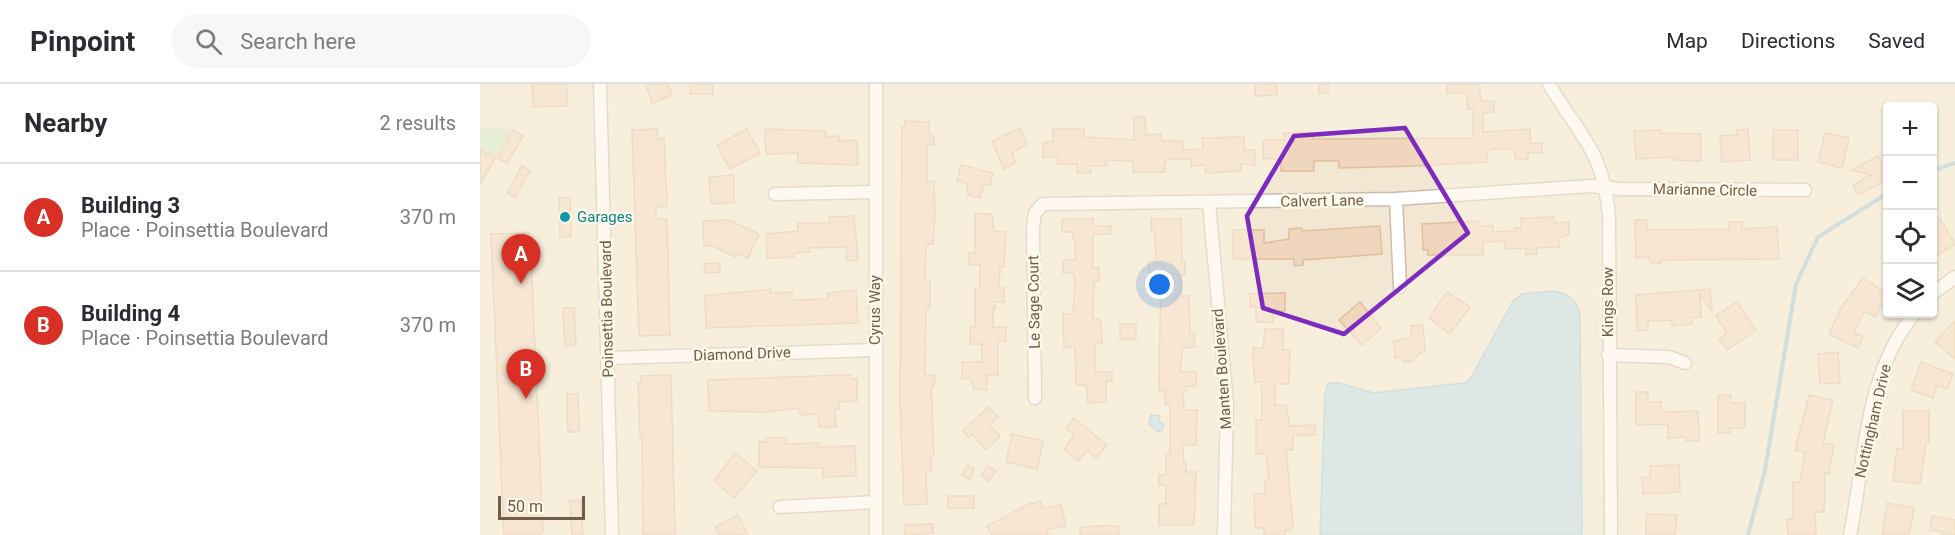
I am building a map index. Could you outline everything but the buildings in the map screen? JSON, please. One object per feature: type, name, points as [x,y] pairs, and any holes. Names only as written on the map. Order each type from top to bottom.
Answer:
[{"type":"street","name":"Poinsettia Boulevard","points":[[600,84],[612,535]]},
{"type":"street","name":"Cyrus Way","points":[[876,84],[876,535]]},
{"type":"street","name":"Kings Row","points":[[1549,84],[1591,145],[1606,187],[1609,216],[1608,356],[1611,535]]},
{"type":"street","name":"Calvert Lane","points":[[1038,207],[1047,204],[1396,199],[1591,186],[1606,187]]},
{"type":"street","name":"Marianne Circle","points":[[1606,187],[1804,190]]},
{"type":"street","points":[[775,194],[876,192]]},
{"type":"street","points":[[1396,199],[1400,287]]},
{"type":"street","name":"Manten Boulevard","points":[[1209,202],[1227,403],[1224,535]]},
{"type":"street","name":"Le Sage Court","points":[[1035,398],[1033,228],[1038,207]]},
{"type":"street","points":[[1937,290],[1955,277]]},
{"type":"street","name":"Nottingham Drive","points":[[1850,535],[1878,381],[1890,348],[1911,318]]},
{"type":"street","name":"Diamond Drive","points":[[608,358],[875,350]]},
{"type":"street","points":[[1608,356],[1669,357],[1684,363]]},
{"type":"street","points":[[780,507],[876,502]]},
{"type":"highlighted area","points":[[1405,128],[1468,233],[1344,334],[1263,308],[1247,216],[1294,136]]},
{"type":"shaded area","points":[[480,84],[1955,84],[1955,535],[480,535]]},
{"type":"green space","points":[[480,129],[512,129],[495,157],[480,149]]},
{"type":"water","points":[[1552,291],[1571,298],[1580,316],[1582,535],[1320,535],[1325,394],[1328,383],[1339,383],[1373,393],[1465,383],[1472,376],[1513,301],[1522,294]]},
{"type":"water","points":[[1151,415],[1160,416],[1159,421],[1164,425],[1162,430],[1158,432],[1149,424]]},
{"type":"waterway","points":[[1937,169],[1955,163]]},
{"type":"waterway","points":[[1748,535],[1765,470],[1796,284],[1818,237],[1883,196]]},
{"type":"place","name":"Garages","points":[[565,217]]},
{"type":"place","name":"Building 3","points":[[521,284]]},
{"type":"place","name":"Building 4","points":[[526,399]]}]
